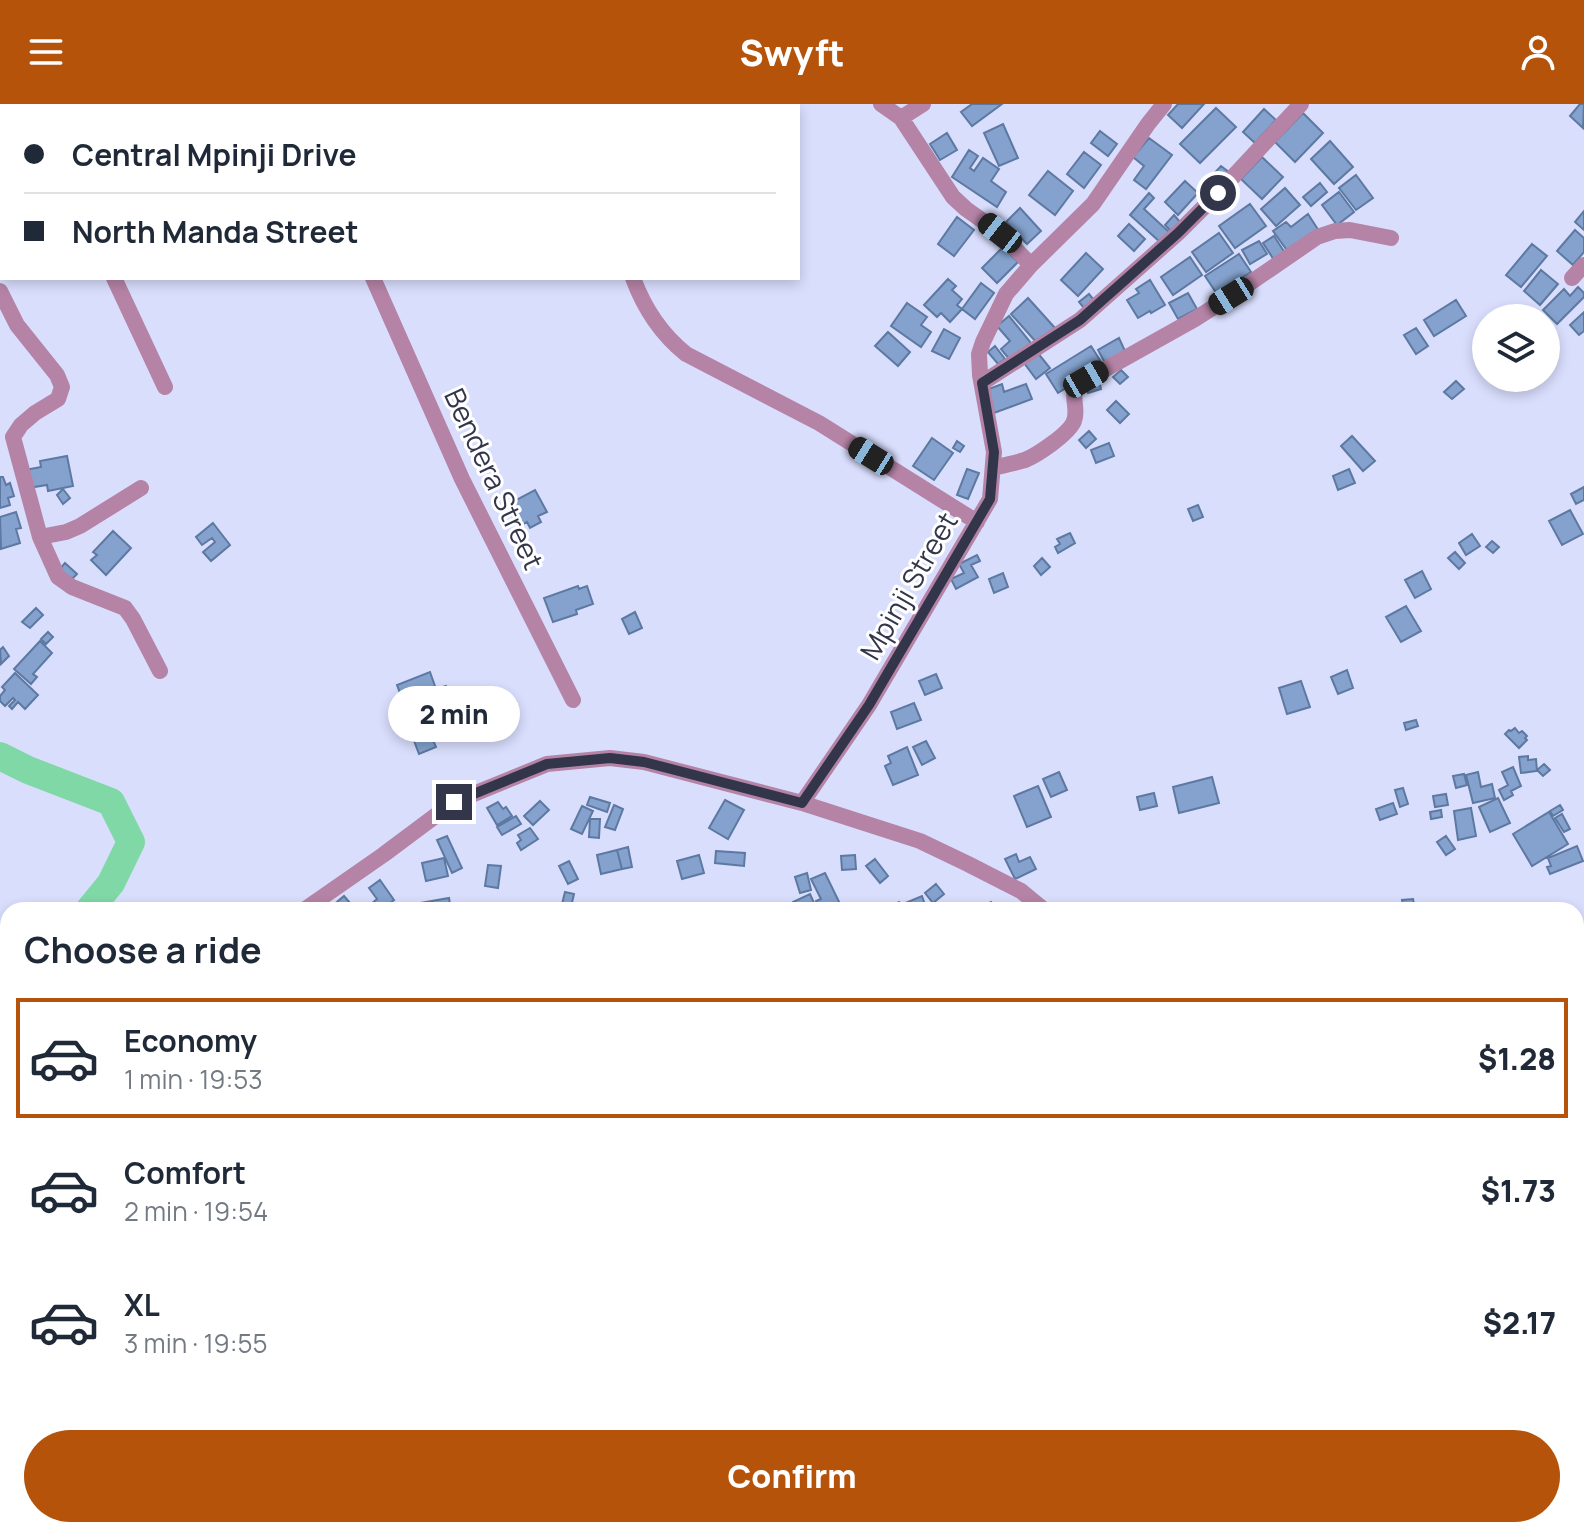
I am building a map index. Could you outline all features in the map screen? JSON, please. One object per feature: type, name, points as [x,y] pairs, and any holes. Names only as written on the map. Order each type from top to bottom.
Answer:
[{"type":"street","points":[[881,104],[901,118],[953,197],[1000,233],[1031,265]]},
{"type":"street","points":[[901,118],[923,104]]},
{"type":"street","name":"Mpinji Street","points":[[802,803],[869,705],[990,499],[994,452],[979,354],[1006,294],[1093,204],[1164,104]]},
{"type":"street","points":[[982,383],[1080,320],[1178,233],[1301,104]]},
{"type":"street","points":[[994,468],[1034,456],[1065,432],[1073,424],[1073,392],[1077,385],[1195,319],[1317,237],[1350,230],[1391,238]]},
{"type":"street","points":[[1572,278],[1584,265]]},
{"type":"street","points":[[115,280],[165,387]]},
{"type":"street","name":"Bendera Street","points":[[374,280],[462,479],[573,700]]},
{"type":"street","points":[[634,280],[652,317],[671,342],[686,354],[819,423],[977,522]]},
{"type":"street","points":[[0,291],[17,325],[57,375],[62,387],[58,399],[35,413],[13,437],[40,537],[58,577],[72,587],[125,608],[160,671]]},
{"type":"street","points":[[40,537],[80,526],[141,488]]},
{"type":"street","points":[[315,902],[454,802],[547,764],[610,758],[644,762],[802,803],[920,841],[1021,891],[1034,902]]},
{"type":"building","points":[[972,104],[1002,104],[972,126],[961,112]]},
{"type":"building","points":[[1178,104],[1204,104],[1182,128],[1168,115]]},
{"type":"building","points":[[1580,104],[1584,104],[1583,128],[1570,116]]},
{"type":"building","points":[[1216,108],[1236,127],[1200,163],[1180,144]]},
{"type":"building","points":[[1264,109],[1276,120],[1255,143],[1243,132]]},
{"type":"building","points":[[1303,113],[1323,133],[1295,162],[1275,142]]},
{"type":"building","points":[[1003,124],[1018,158],[999,166],[984,133]]},
{"type":"building","points":[[1100,131],[1117,144],[1108,156],[1091,143]]},
{"type":"building","points":[[947,133],[957,150],[940,160],[930,144]]},
{"type":"building","points":[[1149,138],[1172,155],[1146,189],[1134,180],[1144,166],[1133,157]]},
{"type":"building","points":[[1330,141],[1353,167],[1334,184],[1311,159]]},
{"type":"building","points":[[969,150],[978,156],[970,168],[974,171],[983,158],[999,169],[991,181],[1006,192],[997,207],[952,177]]},
{"type":"building","points":[[1084,152],[1101,165],[1084,188],[1067,174]]},
{"type":"building","points":[[1262,157],[1283,177],[1262,199],[1241,179]]},
{"type":"building","points":[[1221,166],[1230,173],[1215,190],[1206,182]]},
{"type":"building","points":[[1048,171],[1073,191],[1055,215],[1029,195]]},
{"type":"building","points":[[1356,175],[1373,198],[1356,210],[1339,188]]},
{"type":"building","points":[[1185,181],[1198,193],[1178,215],[1165,202]]},
{"type":"building","points":[[1320,183],[1327,192],[1311,206],[1303,197]]},
{"type":"building","points":[[1285,188],[1300,205],[1276,226],[1261,209]]},
{"type":"building","points":[[1339,192],[1354,212],[1337,225],[1322,205]]},
{"type":"building","points":[[1149,193],[1154,198],[1144,209],[1169,232],[1160,242],[1130,215]]},
{"type":"building","points":[[1250,204],[1266,226],[1235,248],[1219,226]]},
{"type":"building","points":[[1020,208],[1041,231],[1027,244],[1006,222]]},
{"type":"building","points":[[1584,211],[1584,230],[1575,222]]},
{"type":"building","points":[[1308,214],[1319,231],[1289,253],[1273,231],[1286,222],[1291,227]]},
{"type":"building","points":[[1174,215],[1180,222],[1171,231],[1165,225]]},
{"type":"building","points":[[957,217],[974,230],[954,256],[938,244]]},
{"type":"building","points":[[1129,224],[1145,239],[1134,251],[1118,236]]},
{"type":"building","points":[[1575,230],[1584,238],[1584,252],[1573,265],[1557,251]]},
{"type":"building","points":[[1219,233],[1233,253],[1206,272],[1192,252]]},
{"type":"building","points":[[1274,236],[1285,253],[1274,260],[1263,243]]},
{"type":"building","points":[[1259,241],[1267,254],[1250,264],[1242,250]]},
{"type":"building","points":[[1532,244],[1547,256],[1521,287],[1506,275]]},
{"type":"building","points":[[1003,247],[1018,262],[997,283],[982,268]]},
{"type":"building","points":[[1086,253],[1103,269],[1078,296],[1061,280]]},
{"type":"building","points":[[1239,254],[1251,272],[1217,294],[1205,276]]},
{"type":"building","points":[[1190,257],[1202,275],[1173,295],[1161,277]]},
{"type":"building","points":[[1541,270],[1558,284],[1541,304],[1524,291]]},
{"type":"building","points":[[948,279],[956,286],[952,290],[962,299],[957,305],[962,309],[950,322],[941,313],[937,317],[924,305]]},
{"type":"building","points":[[1150,280],[1165,305],[1138,318],[1127,300],[1139,293],[1136,289]]},
{"type":"building","points":[[981,283],[994,293],[975,319],[962,309]]},
{"type":"building","points":[[1578,287],[1584,293],[1584,297],[1560,321],[1560,304],[1549,304],[1564,289],[1570,296]]},
{"type":"building","points":[[1188,293],[1197,309],[1178,319],[1169,303]]},
{"type":"building","points":[[1089,294],[1094,300],[1084,308],[1079,302]]},
{"type":"building","points":[[1028,298],[1055,328],[1037,343],[1011,314]]},
{"type":"building","points":[[1456,300],[1466,316],[1434,336],[1424,320]]},
{"type":"building","points":[[907,303],[927,317],[921,325],[931,332],[921,347],[891,326]]},
{"type":"building","points":[[1584,312],[1584,331],[1579,335],[1570,325]]},
{"type":"building","points":[[1009,316],[1031,343],[1010,360],[1001,349],[1010,341],[997,326]]},
{"type":"building","points":[[1416,328],[1428,346],[1416,354],[1404,335]]},
{"type":"building","points":[[944,329],[960,338],[949,359],[932,351]]},
{"type":"building","points":[[888,332],[910,352],[898,366],[875,346]]},
{"type":"building","points":[[1119,338],[1125,351],[1105,363],[1098,350]]},
{"type":"building","points":[[995,346],[1005,359],[998,364],[988,352]]},
{"type":"building","points":[[1091,346],[1103,365],[1058,393],[1046,374]]},
{"type":"building","points":[[1037,352],[1050,368],[1036,379],[1024,363]]},
{"type":"building","points":[[1121,370],[1128,377],[1120,384],[1113,377]]},
{"type":"building","points":[[1099,380],[1101,389],[1088,393],[1085,384]]},
{"type":"building","points":[[1456,381],[1464,389],[1452,399],[1444,392]]},
{"type":"building","points":[[1002,384],[1004,392],[1026,384],[1032,399],[994,413],[986,390]]},
{"type":"building","points":[[1116,401],[1129,414],[1120,423],[1107,410]]},
{"type":"building","points":[[1089,431],[1096,439],[1086,448],[1079,440]]},
{"type":"building","points":[[1352,436],[1375,461],[1363,471],[1341,446]]},
{"type":"building","points":[[932,438],[953,453],[934,480],[913,466]]},
{"type":"building","points":[[957,441],[964,446],[960,452],[953,448]]},
{"type":"building","points":[[1109,443],[1114,456],[1096,463],[1091,450]]},
{"type":"building","points":[[67,456],[73,486],[48,491],[47,485],[28,488],[25,470],[41,467],[40,461]]},
{"type":"building","points":[[967,469],[979,473],[968,499],[957,495]]},
{"type":"building","points":[[1349,469],[1355,483],[1338,490],[1333,476]]},
{"type":"building","points":[[0,477],[6,485],[10,483],[14,496],[8,498],[10,505],[0,508]]},
{"type":"building","points":[[1584,487],[1584,500],[1576,504],[1571,494]]},
{"type":"building","points":[[63,489],[70,498],[63,504],[57,495]]},
{"type":"building","points":[[535,490],[547,512],[538,516],[541,522],[530,528],[527,522],[518,527],[507,505]]},
{"type":"building","points":[[1198,505],[1203,517],[1193,521],[1188,509]]},
{"type":"building","points":[[1570,510],[1583,534],[1562,545],[1549,521]]},
{"type":"building","points":[[16,512],[21,528],[16,529],[20,543],[1,549],[0,517]]},
{"type":"building","points":[[213,523],[230,545],[211,561],[203,552],[215,542],[212,538],[202,545],[196,537]]},
{"type":"building","points":[[113,531],[131,548],[106,575],[91,560],[97,555],[93,552]]},
{"type":"building","points":[[1070,533],[1075,543],[1058,553],[1055,547],[1060,544],[1057,539]]},
{"type":"building","points":[[1472,534],[1480,546],[1466,555],[1459,543]]},
{"type":"building","points":[[1492,541],[1499,547],[1493,553],[1486,547]]},
{"type":"building","points":[[1455,552],[1465,563],[1459,569],[1448,558]]},
{"type":"building","points":[[977,555],[980,561],[971,565],[978,577],[956,589],[951,579],[964,573],[959,564]]},
{"type":"building","points":[[1042,558],[1050,567],[1041,575],[1034,566]]},
{"type":"building","points":[[65,563],[77,574],[70,581],[59,570]]},
{"type":"building","points":[[1422,571],[1431,589],[1415,598],[1405,580]]},
{"type":"building","points":[[1003,573],[1008,587],[994,593],[989,579]]},
{"type":"building","points":[[578,586],[579,589],[587,586],[593,604],[576,610],[577,614],[553,622],[544,598]]},
{"type":"building","points":[[1406,606],[1421,631],[1401,642],[1386,617]]},
{"type":"building","points":[[36,608],[43,615],[30,628],[22,622]]},
{"type":"building","points":[[635,612],[642,628],[629,634],[622,619]]},
{"type":"building","points":[[48,632],[53,637],[46,644],[41,639]]},
{"type":"building","points":[[40,641],[52,653],[33,674],[37,677],[31,684],[14,669]]},
{"type":"building","points":[[3,647],[9,656],[1,664],[0,650]]},
{"type":"building","points":[[1347,670],[1353,688],[1338,694],[1331,677]]},
{"type":"building","points":[[430,672],[436,689],[446,686],[456,711],[413,727],[397,685]]},
{"type":"building","points":[[15,673],[38,695],[25,709],[18,702],[12,709],[9,706],[15,700],[13,698],[5,706],[0,701],[5,690],[2,687]]},
{"type":"building","points":[[936,674],[942,688],[925,695],[919,681]]},
{"type":"building","points":[[1301,681],[1310,707],[1287,714],[1279,688]]},
{"type":"building","points":[[914,703],[921,720],[897,729],[891,712]]},
{"type":"building","points":[[1416,720],[1418,726],[1406,730],[1404,723]]},
{"type":"building","points":[[1515,728],[1527,736],[1519,748],[1505,734]]},
{"type":"building","points":[[429,731],[436,747],[419,754],[413,738]]},
{"type":"building","points":[[926,741],[935,758],[922,765],[913,747]]},
{"type":"building","points":[[907,747],[918,775],[893,785],[885,766],[891,763],[888,756]]},
{"type":"building","points":[[1528,756],[1528,760],[1536,759],[1537,771],[1521,773],[1519,757]]},
{"type":"building","points":[[1544,764],[1550,770],[1543,776],[1537,770]]},
{"type":"building","points":[[1513,767],[1521,786],[1511,791],[1513,795],[1504,800],[1499,790],[1508,785],[1502,772]]},
{"type":"building","points":[[1059,772],[1067,790],[1051,797],[1043,779]]},
{"type":"building","points":[[1478,772],[1481,787],[1492,784],[1495,798],[1473,803],[1466,775]]},
{"type":"building","points":[[1464,774],[1467,785],[1456,788],[1453,776]]},
{"type":"building","points":[[1212,777],[1219,803],[1179,813],[1173,787]]},
{"type":"building","points":[[1038,786],[1051,817],[1027,827],[1014,796]]},
{"type":"building","points":[[1403,788],[1408,804],[1400,807],[1395,790]]},
{"type":"building","points":[[1154,793],[1157,806],[1140,810],[1137,797]]},
{"type":"building","points":[[1446,794],[1448,805],[1435,807],[1433,796]]},
{"type":"building","points":[[590,797],[610,803],[607,812],[587,805]]},
{"type":"building","points":[[1498,798],[1510,823],[1490,832],[1479,807]]},
{"type":"building","points":[[725,800],[744,810],[728,839],[709,828]]},
{"type":"building","points":[[540,801],[549,810],[533,825],[524,816]]},
{"type":"building","points":[[498,802],[512,816],[497,825],[487,808]]},
{"type":"building","points":[[1393,803],[1397,814],[1380,820],[1376,809]]},
{"type":"building","points":[[614,805],[623,809],[615,830],[605,827]]},
{"type":"building","points":[[1560,805],[1563,810],[1553,816],[1550,811]]},
{"type":"building","points":[[582,806],[593,811],[582,834],[571,829]]},
{"type":"building","points":[[1471,808],[1476,836],[1458,840],[1454,811]]},
{"type":"building","points":[[1441,810],[1442,817],[1431,819],[1430,812]]},
{"type":"building","points":[[1549,812],[1568,844],[1532,866],[1513,834]]},
{"type":"building","points":[[1562,814],[1570,829],[1564,832],[1555,818]]},
{"type":"building","points":[[516,816],[521,824],[502,835],[497,827]]},
{"type":"building","points":[[590,819],[600,819],[599,838],[589,837]]},
{"type":"building","points":[[530,828],[538,839],[521,850],[517,843],[521,840],[518,835]]},
{"type":"building","points":[[447,836],[462,868],[452,873],[437,840]]},
{"type":"building","points":[[1446,836],[1455,849],[1446,855],[1437,842]]},
{"type":"building","points":[[1577,846],[1583,861],[1550,874],[1548,858]]},
{"type":"building","points":[[628,847],[632,867],[622,869],[617,850]]},
{"type":"building","points":[[617,850],[622,869],[601,874],[597,855]]},
{"type":"building","points":[[716,851],[745,853],[744,866],[715,863]]},
{"type":"building","points":[[1016,854],[1019,862],[1030,857],[1036,869],[1015,879],[1005,859]]},
{"type":"building","points":[[699,855],[704,873],[682,879],[677,861]]},
{"type":"building","points":[[855,855],[856,869],[842,870],[841,856]]},
{"type":"building","points":[[444,858],[448,876],[426,881],[422,863]]},
{"type":"building","points":[[875,859],[888,876],[880,883],[866,866]]},
{"type":"building","points":[[569,861],[578,879],[568,884],[559,866]]},
{"type":"building","points":[[488,865],[501,866],[498,888],[485,886]]},
{"type":"building","points":[[807,873],[811,890],[800,893],[795,877]]},
{"type":"building","points":[[825,873],[839,902],[816,902],[821,899],[811,879]]},
{"type":"building","points":[[380,880],[394,900],[374,902],[377,899],[369,888]]},
{"type":"building","points":[[936,884],[944,894],[932,902],[925,893]]},
{"type":"building","points":[[565,892],[574,894],[572,902],[562,902]]},
{"type":"building","points":[[810,894],[814,902],[793,902]]},
{"type":"building","points":[[922,896],[924,902],[908,902]]},
{"type":"building","points":[[449,898],[450,902],[426,902]]},
{"type":"waterway","points":[[0,756],[111,802],[131,842],[111,883],[96,902]]},
{"type":"route","points":[[454,802],[547,764],[610,758],[644,762],[802,803],[869,705],[990,499],[994,452],[982,383],[1080,320],[1218,193]]}]
